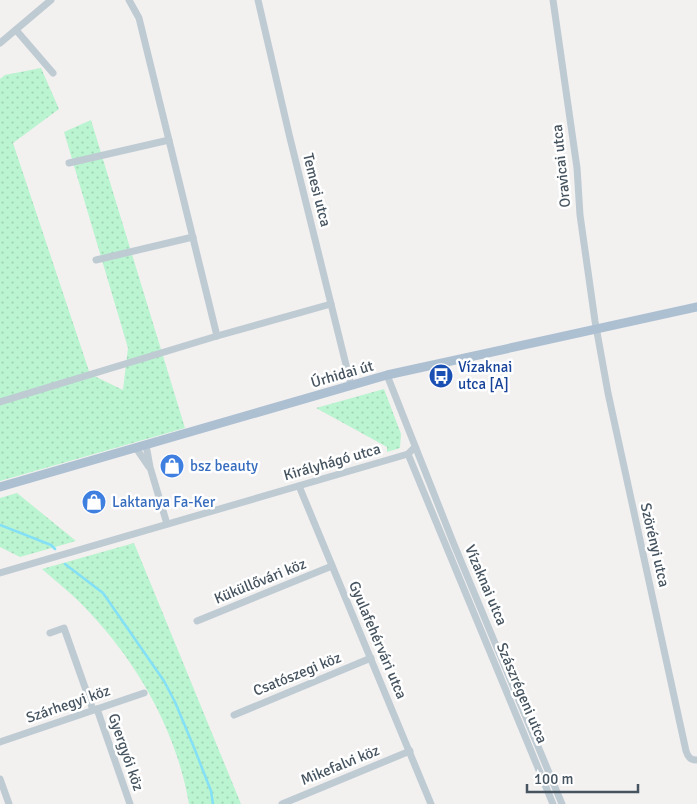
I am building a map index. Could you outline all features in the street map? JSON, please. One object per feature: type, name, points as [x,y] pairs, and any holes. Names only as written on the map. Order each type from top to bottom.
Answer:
[{"type":"main road","name":"Úrhidai út","points":[[0,487],[351,385],[697,307]]},
{"type":"street","points":[[0,43],[51,0]]},
{"type":"street","points":[[129,0],[138,18],[217,336]]},
{"type":"street","name":"Temesi utca","points":[[258,0],[351,385]]},
{"type":"street","name":"Oravicai utca","points":[[553,0],[577,168],[580,216],[596,329]]},
{"type":"street","points":[[16,30],[53,72]]},
{"type":"street","points":[[70,163],[169,140]]},
{"type":"street","points":[[96,260],[193,237]]},
{"type":"street","points":[[0,402],[217,336],[331,304]]},
{"type":"street","name":"Szörényi utca","points":[[596,329],[613,420],[686,751],[688,757],[692,760],[697,760]]},
{"type":"street","name":"Vízaknai utca","points":[[387,376],[562,804]]},
{"type":"street","points":[[146,445],[150,467],[167,524]]},
{"type":"street","points":[[408,454],[415,446]]},
{"type":"street","points":[[136,448],[150,467]]},
{"type":"street","name":"Királyhágó utca","points":[[0,573],[408,454]]},
{"type":"street","name":"Szászrégeni utca","points":[[408,454],[553,804]]},
{"type":"street","name":"Gyulafehérvári utca","points":[[299,486],[431,804]]},
{"type":"street","name":"Küküllővári köz","points":[[198,621],[332,566]]},
{"type":"street","name":"Gyergyói köz","points":[[50,633],[64,628],[130,804]]},
{"type":"street","name":"Csatószegi köz","points":[[234,715],[371,658]]},
{"type":"street","name":"Szárhegyi köz","points":[[0,742],[144,693]]},
{"type":"street","name":"Mikefalvi köz","points":[[282,804],[410,751]]},
{"type":"street","points":[[0,778],[9,804]]},
{"type":"green space","points":[[41,68],[59,109],[13,143],[90,374],[123,390],[128,348],[64,132],[91,120],[185,428],[0,481],[0,79],[5,75]]},
{"type":"green space","points":[[384,389],[401,434],[400,448],[387,452],[387,447],[316,408]]},
{"type":"green space","points":[[17,493],[76,541],[20,557],[0,547],[0,498]]},
{"type":"green space","points":[[134,543],[241,804],[189,804],[175,752],[165,726],[140,678],[108,633],[73,596],[42,569]]},
{"type":"waterway","points":[[0,525],[51,545],[55,549]]},
{"type":"waterway","points":[[65,564],[103,593],[164,681],[195,750],[211,791],[213,804]]},
{"type":"place","name":"Vízaknai utca [A]","points":[[441,376]]},
{"type":"place","name":"bsz beauty","points":[[172,466]]},
{"type":"place","name":"Laktanya Fa-Ker","points":[[94,502]]}]
